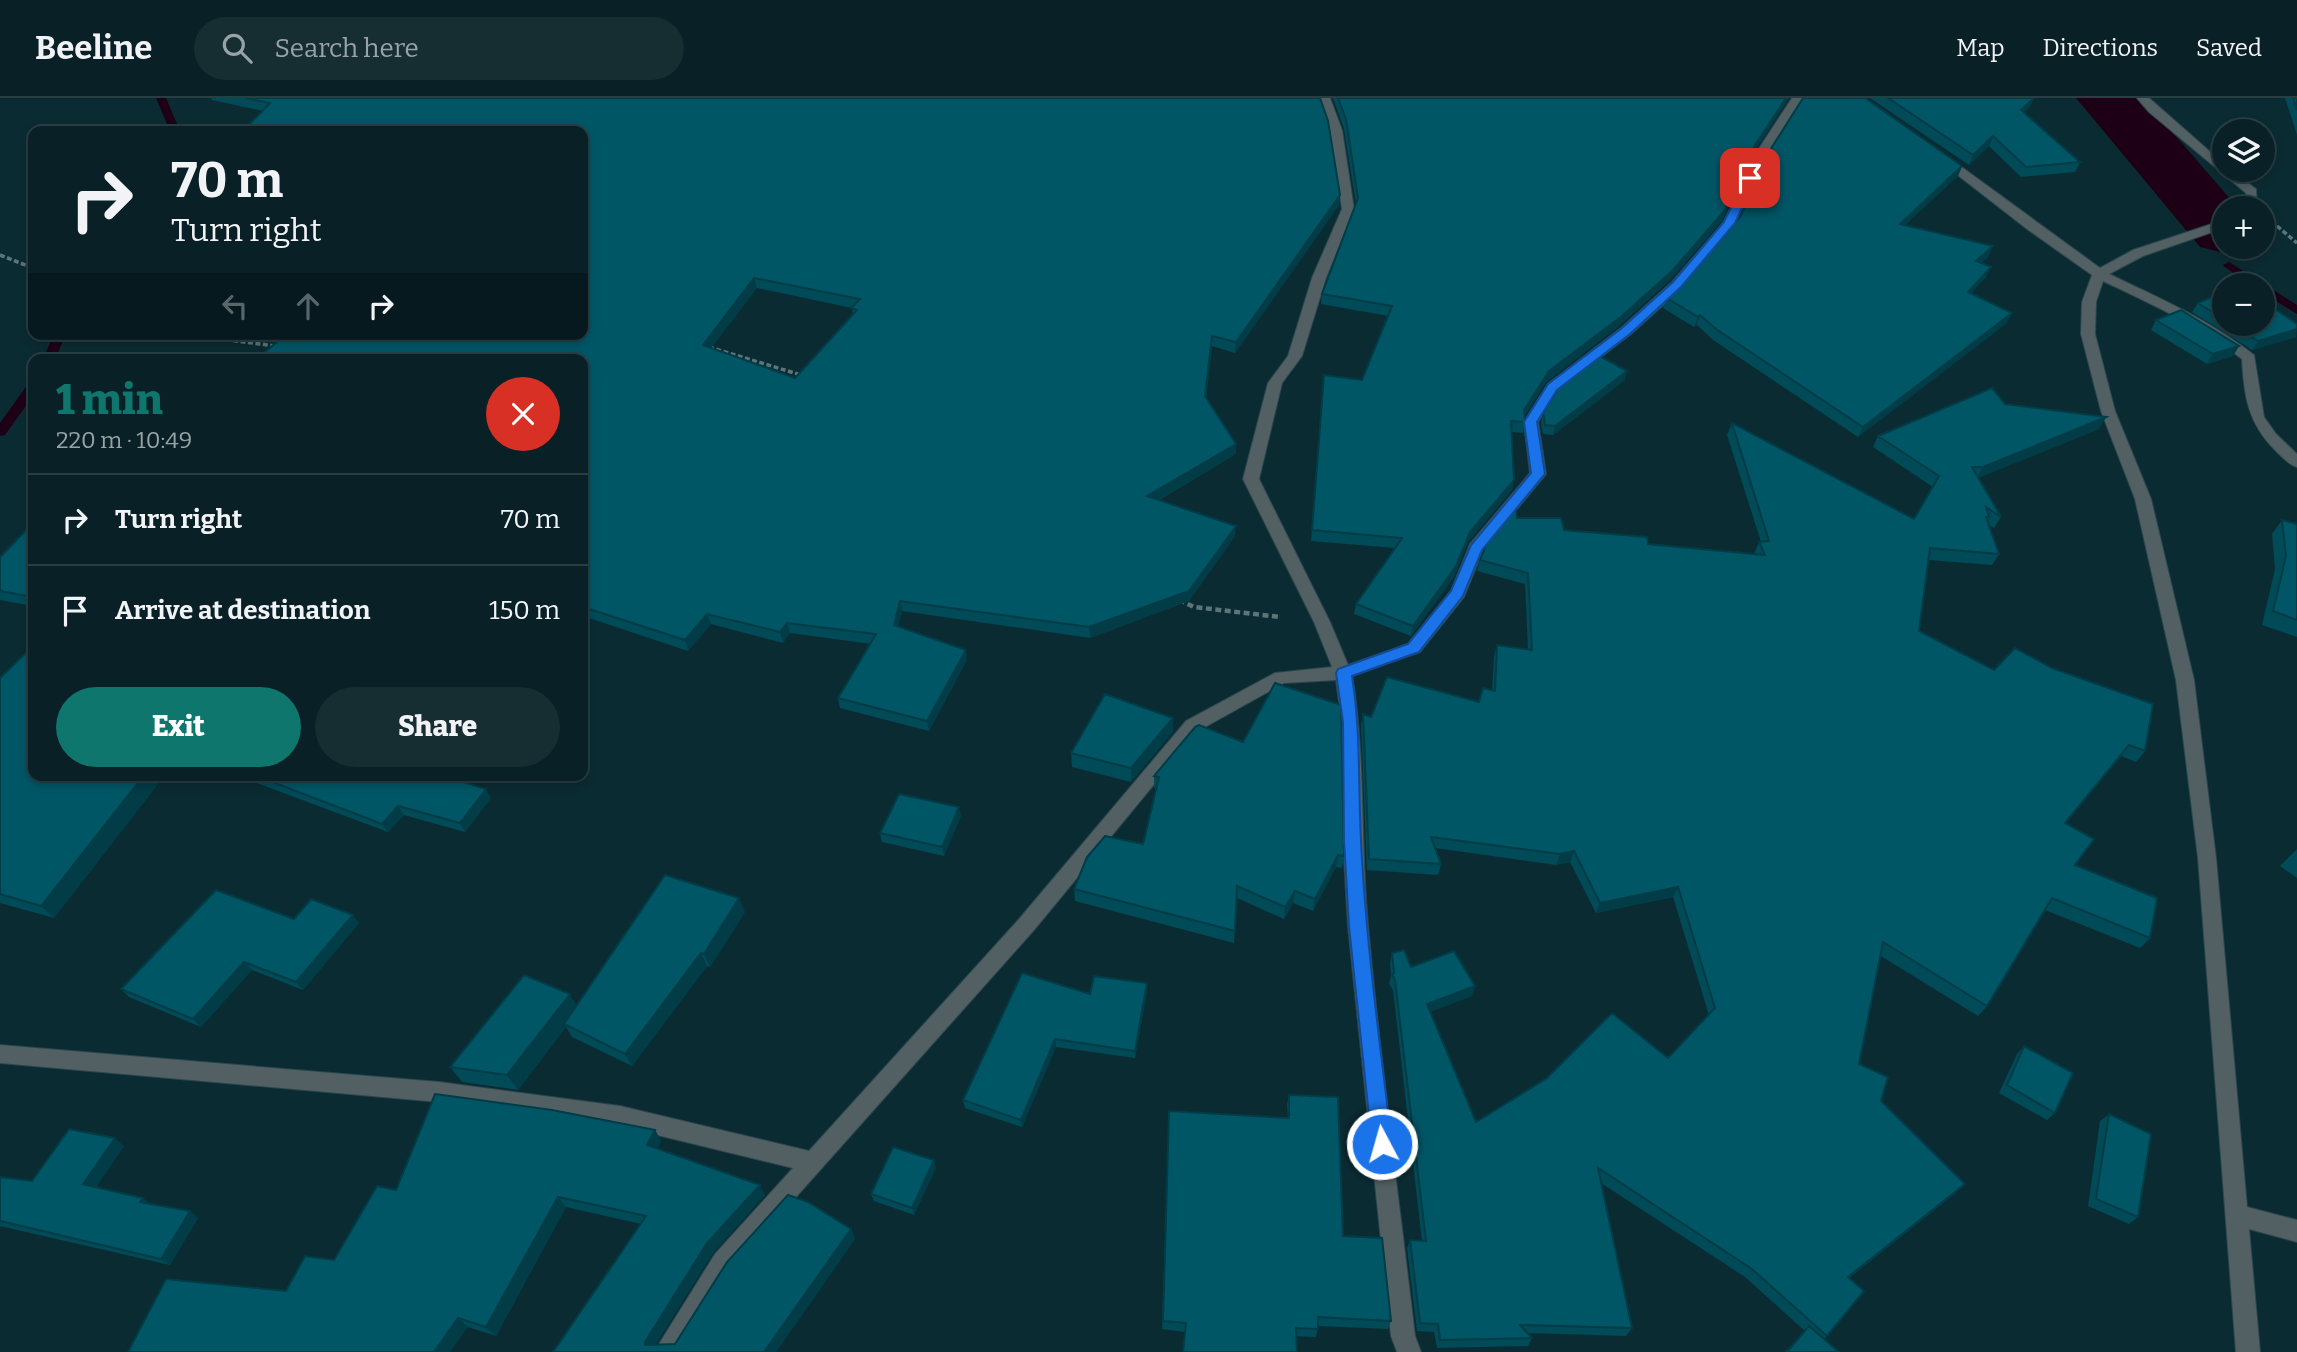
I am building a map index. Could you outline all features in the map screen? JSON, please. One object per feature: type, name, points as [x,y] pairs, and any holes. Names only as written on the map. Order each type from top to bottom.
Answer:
[{"type":"street","points":[[1324,98],[1336,130],[1348,209],[1319,278],[1295,356],[1275,383],[1251,479],[1322,622],[1343,673],[1351,722],[1352,840],[1358,926],[1403,1336],[1409,1352]]},
{"type":"street","points":[[666,1352],[723,1262],[1027,924],[1192,726],[1281,677],[1343,673],[1414,648],[1458,593],[1476,548],[1538,474],[1531,422],[1553,387],[1626,331],[1677,285],[1730,223],[1760,156],[1798,98]]},
{"type":"street","points":[[2143,98],[2153,110],[2212,160]]},
{"type":"street","points":[[1933,150],[2031,226],[2099,274],[2182,314],[2225,339],[2249,358],[2251,406],[2258,423],[2297,462]]},
{"type":"street","points":[[2239,182],[2252,192],[2252,196]]},
{"type":"street","points":[[2212,228],[2138,253],[2099,274],[2089,302],[2088,334],[2108,411],[2143,499],[2185,681],[2207,858],[2248,1352]]},
{"type":"street","points":[[0,1054],[439,1092],[594,1112],[813,1161]]},
{"type":"street","points":[[2237,1216],[2297,1231]]},
{"type":"path","points":[[2275,225],[2297,243]]},
{"type":"path","points":[[0,255],[28,266]]},
{"type":"path","points":[[233,340],[285,346]]},
{"type":"path","points":[[697,344],[802,375]]},
{"type":"path","points":[[1171,597],[1194,607],[1322,622]]},
{"type":"building","points":[[246,98],[1320,98],[1328,121],[1340,195],[1236,342],[1212,336],[1205,396],[1236,444],[1147,496],[1236,526],[1189,591],[1089,627],[900,601],[894,625],[966,650],[927,721],[838,698],[876,634],[787,623],[780,632],[707,614],[685,640],[588,609],[588,354],[263,354],[279,340],[588,340],[588,126],[248,126],[270,103]],"holes":[[[754,278],[860,299],[851,308],[857,310],[795,378],[703,345]]]},
{"type":"building","points":[[1338,98],[1786,98],[1755,145],[1725,210],[1673,270],[1622,316],[1549,371],[1524,410],[1525,422],[1511,421],[1514,480],[1470,532],[1456,566],[1413,626],[1356,604],[1402,538],[1312,530],[1324,375],[1362,380],[1392,306],[1322,294],[1358,198],[1346,119]]},
{"type":"building","points":[[1803,98],[1865,98],[1962,166],[1900,224],[1993,246],[1976,261],[1991,267],[1968,292],[2012,313],[1863,427],[1716,329],[1700,315],[1698,317],[1667,298],[1687,279],[1740,217],[1772,147]]},
{"type":"building","points":[[1888,98],[2034,98],[2021,110],[2080,162],[2026,167],[1993,136],[1973,155]]},
{"type":"building","points":[[2212,297],[2212,312],[2198,303]]},
{"type":"building","points":[[2275,309],[2297,324],[2297,329],[2275,336]]},
{"type":"building","points":[[2181,310],[2212,329],[2212,336],[2223,336],[2239,346],[2213,354],[2156,320]]},
{"type":"building","points":[[2250,336],[2274,336],[2258,341]]},
{"type":"building","points":[[1598,355],[1627,371],[1555,426],[1545,425],[1543,413],[1562,382]]},
{"type":"building","points":[[1992,388],[2005,404],[2106,417],[1983,467],[1972,467],[2001,517],[1986,507],[1989,517],[1986,517],[1999,554],[1930,548],[1919,631],[1994,670],[2015,648],[2052,668],[2153,704],[2145,751],[2129,745],[2065,823],[2094,839],[2075,865],[2157,898],[2150,938],[2052,898],[1987,1006],[1883,942],[1859,1064],[1888,1077],[1881,1101],[1965,1184],[1848,1277],[1864,1291],[1827,1336],[1752,1269],[1598,1168],[1632,1328],[1520,1325],[1532,1338],[1440,1340],[1438,1324],[1420,1323],[1410,1240],[1426,1241],[1395,980],[1392,974],[1392,953],[1404,950],[1411,967],[1454,951],[1475,986],[1427,1004],[1476,1122],[1547,1078],[1612,1013],[1668,1058],[1715,1008],[1678,887],[1600,903],[1574,851],[1560,854],[1431,837],[1441,864],[1369,859],[1363,714],[1371,717],[1387,677],[1479,702],[1483,688],[1495,691],[1497,645],[1532,650],[1528,573],[1480,560],[1488,540],[1516,506],[1517,518],[1561,518],[1564,530],[1647,537],[1648,544],[1765,555],[1759,542],[1769,541],[1732,423],[1914,519],[1939,476],[1878,436]]},
{"type":"building","points":[[2282,520],[2297,524],[2297,620],[2273,611],[2286,556]]},
{"type":"building","points":[[28,528],[28,596],[0,591],[0,557]]},
{"type":"building","points":[[28,651],[28,781],[139,781],[41,906],[0,894],[0,678]]},
{"type":"building","points":[[1275,683],[1341,705],[1344,856],[1338,855],[1315,899],[1295,891],[1285,907],[1237,886],[1235,931],[1074,889],[1087,857],[1105,836],[1143,844],[1159,777],[1154,776],[1195,727],[1199,725],[1243,742]]},
{"type":"building","points":[[1105,694],[1173,718],[1131,768],[1071,753]]},
{"type":"building","points":[[270,781],[460,781],[486,789],[460,823],[398,806],[382,824]]},
{"type":"building","points":[[899,794],[959,807],[942,847],[880,833]]},
{"type":"building","points":[[665,875],[739,898],[704,954],[701,953],[625,1054],[564,1024]]},
{"type":"building","points":[[216,890],[294,919],[311,899],[353,915],[296,982],[244,962],[193,1019],[121,989]]},
{"type":"building","points":[[1022,973],[1090,994],[1094,976],[1147,983],[1135,1051],[1055,1039],[1021,1120],[963,1100]]},
{"type":"building","points":[[524,975],[570,994],[507,1075],[450,1067]]},
{"type":"building","points":[[2024,1046],[2073,1073],[2055,1113],[2007,1085]]},
{"type":"building","points":[[435,1094],[552,1110],[655,1130],[647,1145],[760,1185],[707,1243],[645,1345],[675,1344],[727,1262],[788,1195],[808,1202],[851,1229],[764,1352],[553,1352],[646,1216],[558,1197],[486,1327],[458,1318],[434,1352],[128,1352],[166,1279],[286,1291],[305,1256],[334,1260],[377,1186],[396,1190]]},
{"type":"building","points":[[1289,1095],[1338,1097],[1343,1236],[1382,1238],[1391,1321],[1318,1317],[1318,1329],[1296,1328],[1297,1352],[1183,1352],[1186,1323],[1163,1321],[1169,1111],[1289,1118]]},
{"type":"building","points":[[2109,1114],[2151,1134],[2138,1217],[2096,1199]]},
{"type":"building","points":[[69,1129],[115,1138],[83,1184],[143,1198],[140,1202],[190,1211],[161,1259],[0,1221],[0,1177],[32,1181]]},
{"type":"building","points":[[893,1147],[934,1160],[912,1208],[871,1194]]},
{"type":"building","points":[[1809,1326],[1839,1352],[1787,1352]]},
{"type":"waterway","points":[[161,98],[173,126]]},
{"type":"waterway","points":[[2106,98],[2159,155],[2212,220]]},
{"type":"waterway","points":[[2229,265],[2241,273]]},
{"type":"waterway","points":[[2275,296],[2297,310]]},
{"type":"waterway","points":[[51,354],[57,340]]},
{"type":"waterway","points":[[0,432],[28,394]]},
{"type":"route","points":[[1382,1144],[1358,926],[1352,840],[1351,722],[1343,673],[1414,648],[1458,593],[1476,548],[1538,474],[1531,422],[1553,387],[1626,331],[1677,285],[1730,223],[1750,178]]}]
